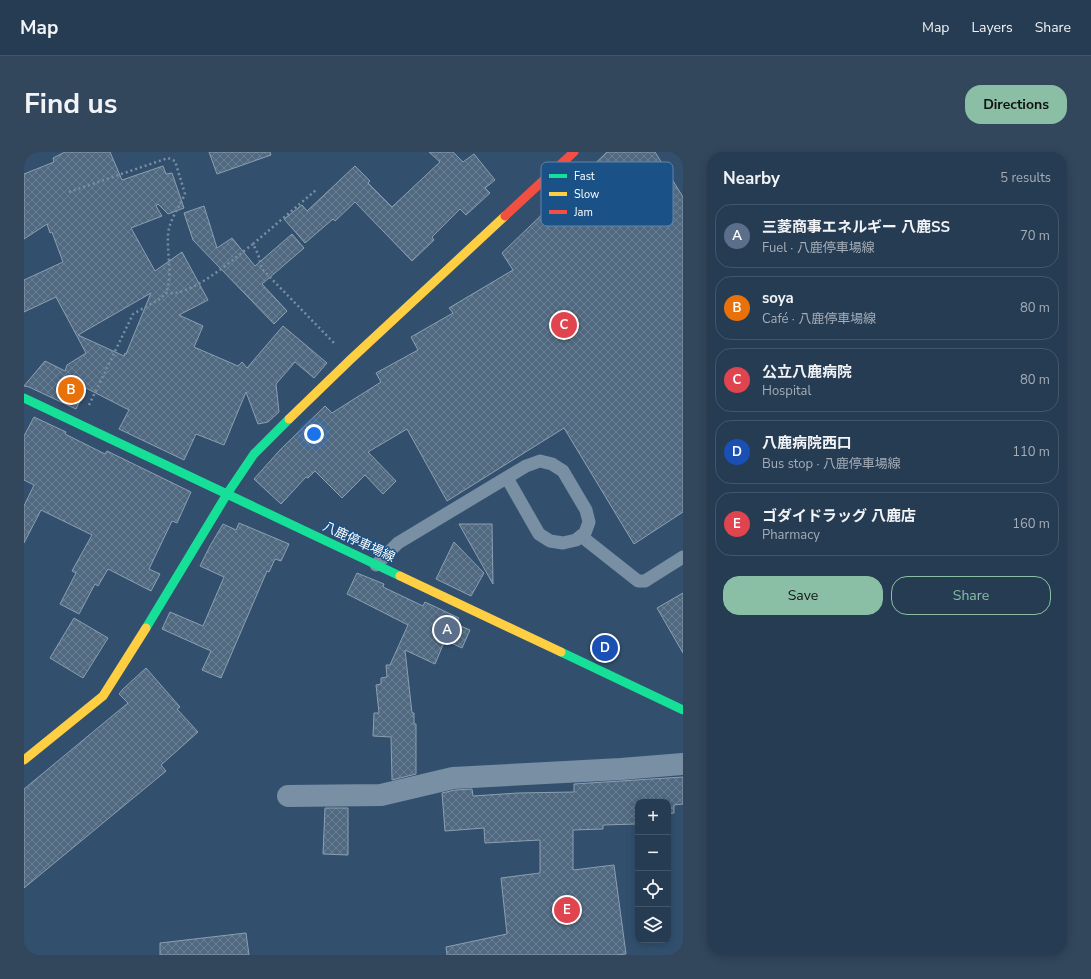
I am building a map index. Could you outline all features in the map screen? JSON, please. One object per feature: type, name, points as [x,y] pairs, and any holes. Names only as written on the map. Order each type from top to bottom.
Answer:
[{"type":"street","points":[[563,162],[574,152]]},
{"type":"street","points":[[24,760],[103,696],[227,494],[254,454],[350,360],[541,183]]},
{"type":"street","name":"八鹿停車場線","points":[[24,398],[683,710]]},
{"type":"street","points":[[288,796],[381,795],[452,778],[606,770],[683,764]]},
{"type":"lane","points":[[376,565],[398,542],[526,466],[540,461],[552,464],[563,472],[586,510],[589,522],[585,533],[576,540],[563,542],[550,541],[539,534],[507,478]]},
{"type":"lane","points":[[580,536],[638,581],[645,581],[683,557]]},
{"type":"path","points":[[69,192],[168,158],[175,161],[185,194],[173,216],[168,236],[170,283],[166,292],[160,299],[133,314],[80,424]]},
{"type":"path","points":[[166,292],[172,294],[183,292],[200,284],[253,244],[316,190]]},
{"type":"path","points":[[253,244],[258,254],[262,269],[350,360]]},
{"type":"building","points":[[65,152],[110,152],[122,180],[163,166],[166,174],[172,173],[184,208],[168,214],[158,204],[156,206],[162,216],[131,228],[155,271],[182,252],[208,300],[179,315],[203,326],[194,347],[238,366],[242,362],[247,368],[283,326],[327,363],[314,378],[295,362],[276,384],[279,412],[268,422],[258,424],[246,392],[224,445],[196,434],[184,460],[119,429],[129,410],[86,388],[76,409],[24,386],[45,361],[65,371],[67,365],[86,353],[56,297],[24,312],[24,280],[63,262],[52,232],[50,233],[47,224],[24,239],[24,174],[54,162],[53,158]],"holes":[[[151,293],[126,354],[125,353],[124,356],[78,335]]]},
{"type":"building","points":[[209,152],[270,152],[271,155],[217,174]]},
{"type":"building","points":[[429,152],[453,152],[463,162],[474,154],[495,180],[485,188],[490,193],[466,215],[460,209],[432,237],[434,240],[412,261],[355,202],[335,221],[333,219],[305,243],[284,219],[302,205],[307,211],[355,166],[370,181],[368,183],[392,207],[440,162]]},
{"type":"building","points":[[607,152],[655,152],[661,162],[597,162]]},
{"type":"building","points":[[673,181],[683,197],[683,512],[634,544],[564,428],[447,501],[407,429],[368,452],[396,481],[383,494],[365,475],[342,498],[315,471],[308,478],[306,477],[281,504],[254,479],[280,450],[325,406],[332,413],[381,382],[376,373],[418,350],[411,337],[453,313],[449,308],[513,270],[502,253],[541,215],[541,226],[673,226]]},
{"type":"building","points":[[204,206],[217,248],[232,238],[255,266],[292,234],[304,248],[262,284],[287,311],[274,324],[193,240],[184,213]]},
{"type":"building","points":[[34,417],[66,432],[65,434],[105,454],[107,451],[191,492],[177,523],[172,521],[149,569],[160,574],[151,591],[108,569],[98,586],[95,584],[79,614],[60,604],[76,573],[72,571],[92,535],[41,510],[24,543],[24,506],[34,485],[24,480],[24,436]]},
{"type":"building","points":[[239,523],[289,544],[281,561],[275,559],[269,572],[267,571],[221,678],[202,670],[211,651],[162,629],[170,612],[203,626],[224,577],[200,566],[223,524],[236,530]]},
{"type":"building","points":[[459,524],[492,524],[493,584]]},
{"type":"building","points":[[454,542],[484,573],[471,596],[436,579]]},
{"type":"building","points":[[357,573],[384,584],[383,587],[423,606],[425,602],[459,618],[456,624],[470,630],[462,648],[445,640],[435,664],[405,650],[412,713],[414,713],[414,724],[416,724],[416,774],[392,780],[391,737],[373,736],[374,713],[379,713],[376,685],[381,684],[381,678],[387,677],[386,665],[390,665],[408,625],[347,594]]},
{"type":"building","points":[[683,593],[683,653],[657,608]]},
{"type":"building","points":[[74,618],[108,638],[83,678],[50,658]]},
{"type":"building","points":[[146,668],[180,707],[177,709],[198,732],[161,765],[166,771],[24,888],[24,789],[128,703],[119,694]]},
{"type":"building","points":[[683,777],[683,804],[674,805],[674,813],[671,814],[671,799],[635,799],[635,824],[603,825],[603,829],[573,830],[573,870],[614,865],[626,954],[447,955],[446,947],[507,934],[501,878],[540,873],[540,840],[485,843],[484,828],[445,831],[442,793],[455,790],[472,789],[473,796],[518,793],[574,792],[574,784]]},
{"type":"building","points":[[325,808],[348,808],[348,855],[323,854]]},
{"type":"building","points":[[246,933],[249,955],[160,955],[160,943]]},
{"type":"traffic: fast","points":[[24,398],[400,576]]},
{"type":"traffic: fast","points":[[146,628],[227,494],[254,454],[289,419]]},
{"type":"traffic: fast","points":[[561,652],[683,710]]},
{"type":"traffic: slow","points":[[289,419],[350,360],[505,216]]},
{"type":"traffic: slow","points":[[400,576],[561,652]]},
{"type":"traffic: slow","points":[[24,760],[103,696],[146,628]]},
{"type":"traffic: jam","points":[[563,162],[574,152]]},
{"type":"traffic: jam","points":[[505,216],[541,183]]},
{"type":"place","name":"公立八鹿病院","points":[[564,325]]},
{"type":"place","name":"soya","points":[[71,390]]},
{"type":"place","name":"三菱商事エネルギー 八鹿SS","points":[[447,630]]},
{"type":"place","name":"八鹿病院西口","points":[[605,648]]},
{"type":"place","name":"ゴダイドラッグ 八鹿店","points":[[567,910]]}]
